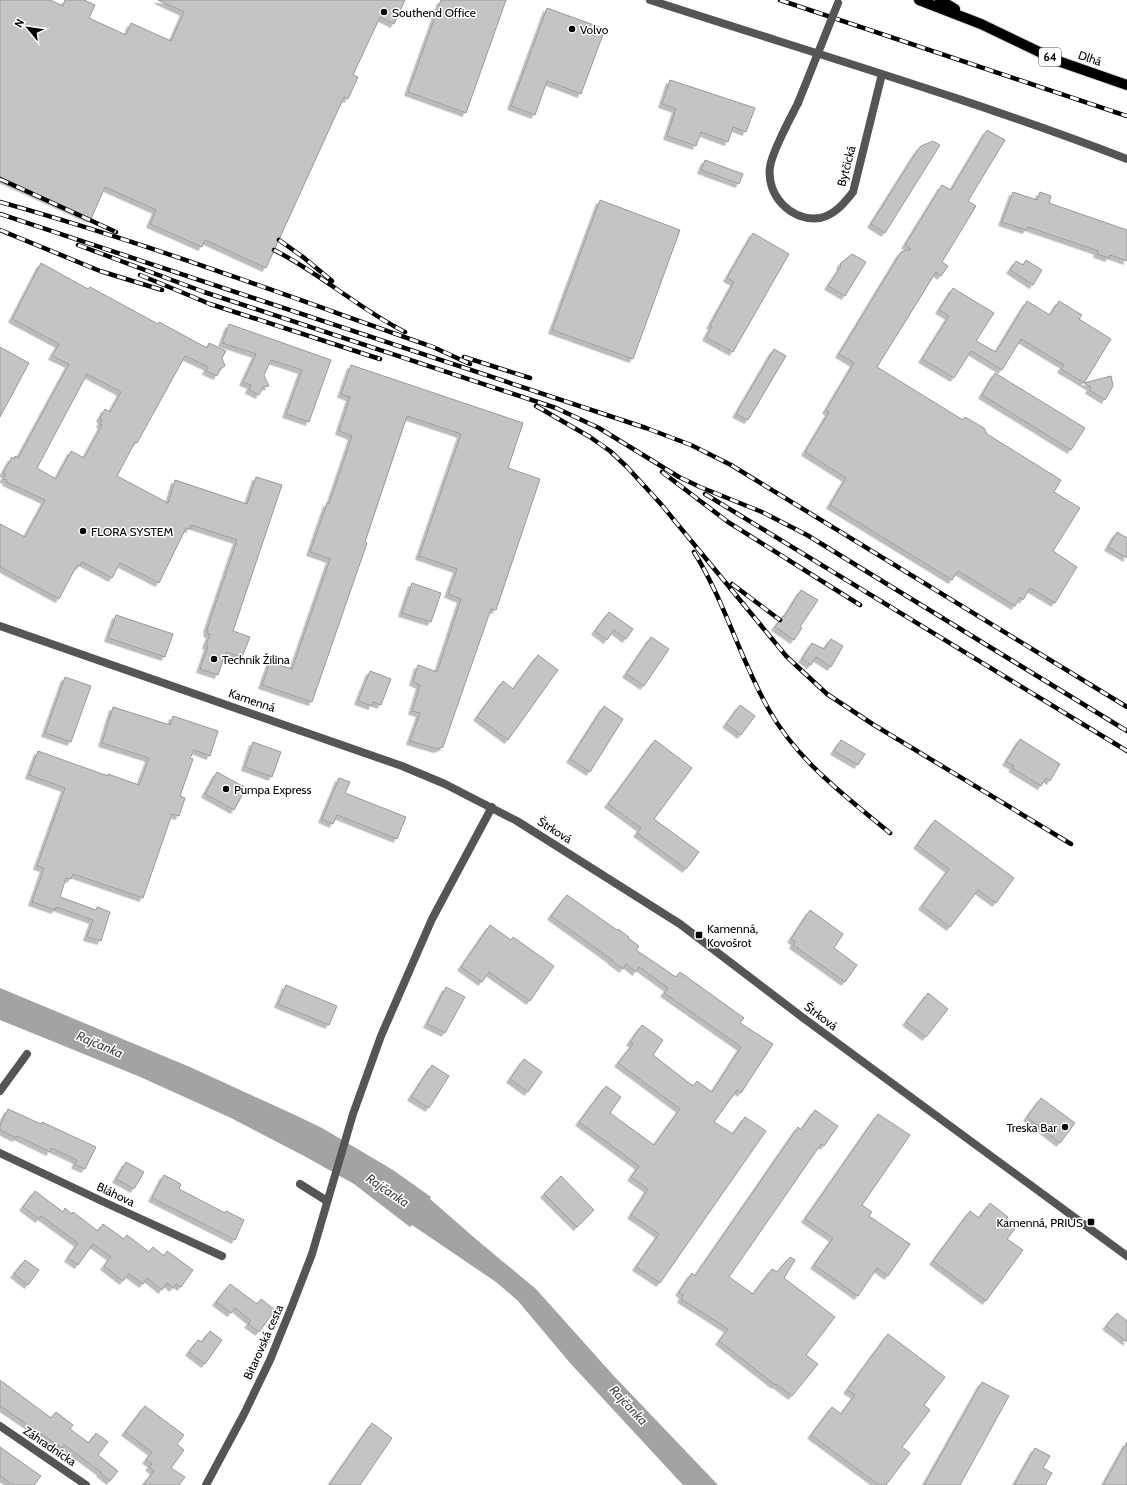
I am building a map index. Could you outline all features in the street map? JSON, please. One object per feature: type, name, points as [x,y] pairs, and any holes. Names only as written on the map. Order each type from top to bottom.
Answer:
[{"type":"main road","name":"64","points":[[919,0],[981,24]]},
{"type":"main road","name":"64","points":[[940,0],[981,24]]},
{"type":"main road","name":"Dlhá","points":[[981,24],[1058,61],[1127,85]]},
{"type":"street","points":[[650,0],[1052,130],[1127,159]]},
{"type":"street","name":"Bytčická","points":[[839,2],[770,167],[770,183],[776,196],[786,209],[804,218],[820,218],[835,212],[845,203],[853,192],[882,74]]},
{"type":"street","name":"Kamenná","points":[[0,626],[369,754],[435,780],[492,807]]},
{"type":"street","name":"Bitarovská cesta","points":[[206,1485],[244,1414],[270,1360],[312,1254],[351,1123],[380,1036],[432,919],[492,807]]},
{"type":"street","name":"Štrková","points":[[492,807],[551,842],[680,924],[808,1021],[1127,1256]]},
{"type":"street","points":[[0,1091],[27,1054]]},
{"type":"street","name":"Bláhova","points":[[0,1153],[222,1256]]},
{"type":"street","points":[[300,1184],[327,1201]]},
{"type":"street","name":"Záhradnícka","points":[[0,1426],[86,1485]]},
{"type":"water","name":"Rajčanka","points":[[0,988],[190,1067],[295,1115],[322,1128],[393,1170],[431,1197],[430,1199],[536,1289],[613,1375],[718,1485],[683,1485],[570,1363],[518,1301],[496,1282],[412,1225],[410,1227],[354,1184],[306,1157],[231,1118],[138,1076],[0,1020]]},
{"type":"building","points":[[0,0],[50,0],[63,6],[65,0],[84,0],[95,5],[89,18],[126,35],[131,23],[171,41],[184,12],[158,0],[405,0],[394,24],[380,17],[353,75],[358,77],[348,99],[344,97],[266,268],[205,240],[202,247],[150,224],[156,210],[105,187],[91,219],[0,178]]},
{"type":"building","points":[[441,0],[506,0],[466,113],[408,92]]},
{"type":"building","points":[[547,8],[605,29],[581,94],[547,81],[535,115],[511,106]]},
{"type":"building","points":[[670,80],[755,108],[746,132],[733,127],[728,142],[701,132],[696,146],[667,136],[676,109],[662,104]]},
{"type":"building","points":[[987,130],[1005,140],[968,201],[976,206],[942,262],[948,266],[941,276],[936,272],[877,367],[963,420],[965,417],[984,428],[987,434],[1061,480],[1054,492],[1080,508],[1053,551],[1077,567],[1055,603],[1030,588],[1023,600],[1020,597],[1015,606],[958,571],[952,580],[830,505],[846,478],[805,452],[829,412],[826,410],[854,363],[839,354],[901,252],[911,249],[905,245],[942,185],[951,190]]},
{"type":"building","points":[[933,141],[940,145],[885,233],[871,224],[917,151],[921,146]]},
{"type":"building","points":[[705,160],[743,174],[739,184],[701,170]]},
{"type":"building","points":[[1013,192],[1037,200],[1040,192],[1051,196],[1049,203],[1127,230],[1127,261],[1110,255],[1109,258],[1097,254],[1098,251],[1028,227],[1026,230],[1002,222]]},
{"type":"building","points":[[600,200],[680,230],[633,359],[552,330]]},
{"type":"building","points":[[753,233],[789,254],[733,352],[706,337],[712,326],[710,325],[734,282],[727,278]]},
{"type":"building","points":[[852,254],[866,262],[845,296],[828,286],[840,268],[841,263]]},
{"type":"building","points":[[1026,260],[1042,270],[1033,285],[1010,270],[1016,261],[1023,265]]},
{"type":"building","points":[[41,263],[88,289],[90,287],[158,324],[159,322],[207,348],[209,343],[226,351],[222,358],[225,366],[220,369],[217,376],[206,371],[208,367],[185,356],[117,476],[168,503],[175,480],[247,504],[256,477],[282,485],[233,631],[250,637],[242,657],[226,652],[218,675],[200,669],[208,646],[206,645],[210,634],[207,633],[207,629],[237,540],[191,525],[190,529],[186,528],[159,583],[120,563],[112,578],[82,562],[80,566],[77,565],[59,599],[0,567],[0,524],[25,537],[45,500],[6,482],[7,480],[3,479],[6,474],[3,473],[12,457],[14,459],[15,456],[18,458],[69,364],[52,356],[59,344],[12,319]],"holes":[[[87,374],[121,392],[110,412],[105,409],[100,418],[102,420],[100,424],[102,425],[84,458],[71,451],[56,479],[37,468]]]},
{"type":"building","points":[[953,288],[994,313],[976,341],[996,352],[1027,301],[1050,315],[1059,301],[1082,315],[1079,319],[1111,339],[1084,383],[1061,369],[1064,365],[1021,339],[1002,370],[971,351],[954,378],[922,359],[949,316],[939,310]]},
{"type":"building","points":[[229,324],[331,360],[309,422],[286,414],[302,370],[271,360],[264,375],[269,386],[263,387],[259,395],[249,390],[251,385],[243,382],[256,354],[222,343]]},
{"type":"building","points":[[0,347],[29,363],[0,417]]},
{"type":"building","points":[[774,349],[786,356],[748,420],[736,414]]},
{"type":"building","points":[[351,365],[523,423],[508,468],[540,479],[496,610],[491,609],[443,747],[437,749],[410,741],[420,713],[412,711],[420,685],[413,682],[418,665],[437,672],[461,599],[448,594],[457,569],[419,556],[461,434],[407,416],[365,542],[367,543],[312,702],[262,685],[270,662],[292,669],[330,559],[310,552],[327,503],[329,504],[352,436],[339,431],[350,397],[341,394]]},
{"type":"building","points":[[995,373],[1085,428],[1071,450],[982,395]]},
{"type":"building","points":[[1111,376],[1113,386],[1105,400],[1089,390],[1091,387],[1084,383]]},
{"type":"building","points":[[1117,532],[1127,538],[1127,558],[1108,547]]},
{"type":"building","points":[[412,583],[441,593],[431,622],[402,613]]},
{"type":"building","points":[[801,590],[818,600],[800,627],[802,628],[794,640],[775,627],[783,616],[784,617]]},
{"type":"building","points":[[609,612],[633,629],[626,639],[614,630],[607,640],[595,631]]},
{"type":"building","points":[[116,615],[173,634],[165,657],[108,638]]},
{"type":"building","points":[[651,637],[669,649],[644,686],[626,674]]},
{"type":"building","points":[[831,639],[843,646],[831,667],[816,657],[811,665],[802,659],[812,643],[824,649]]},
{"type":"building","points":[[538,655],[558,670],[508,740],[477,717],[503,681],[513,689]]},
{"type":"building","points":[[370,671],[391,679],[381,705],[373,702],[372,706],[358,701]]},
{"type":"building","points":[[65,677],[91,686],[71,742],[45,733]]},
{"type":"building","points":[[740,705],[755,716],[741,735],[726,724]]},
{"type":"building","points":[[604,706],[623,719],[590,772],[570,759]]},
{"type":"building","points":[[113,707],[170,725],[173,716],[218,731],[210,756],[194,750],[190,758],[193,759],[180,796],[185,798],[179,816],[172,814],[143,898],[73,874],[71,879],[66,878],[60,897],[96,910],[97,907],[110,912],[101,941],[87,937],[93,920],[56,907],[55,910],[32,902],[44,868],[37,866],[65,788],[29,775],[38,751],[108,776],[108,774],[139,785],[149,758],[102,743]]},
{"type":"building","points":[[1020,739],[1060,764],[1050,781],[1046,778],[1041,786],[1012,768],[1014,766],[1006,762]]},
{"type":"building","points":[[655,740],[692,768],[654,819],[699,852],[686,869],[637,833],[641,828],[608,804]]},
{"type":"building","points":[[841,740],[865,754],[858,765],[834,751]]},
{"type":"building","points":[[253,742],[281,752],[272,777],[245,767]]},
{"type":"building","points":[[217,772],[246,788],[234,810],[205,794]]},
{"type":"building","points":[[339,778],[350,782],[345,793],[406,817],[397,839],[337,815],[333,824],[322,819]]},
{"type":"building","points":[[935,820],[1014,878],[996,903],[978,890],[950,927],[922,906],[949,869],[917,845]]},
{"type":"building","points":[[567,895],[629,937],[628,938],[639,946],[636,950],[676,977],[680,972],[744,1018],[740,1023],[773,1044],[741,1093],[737,1090],[714,1122],[733,1134],[745,1117],[766,1131],[660,1283],[636,1267],[659,1234],[631,1215],[648,1189],[631,1177],[639,1166],[579,1122],[606,1086],[621,1097],[610,1113],[654,1145],[680,1109],[618,1063],[633,1044],[630,1042],[642,1025],[663,1040],[653,1055],[693,1086],[697,1081],[712,1092],[741,1047],[664,993],[668,988],[639,967],[636,972],[626,964],[623,969],[551,916]]},
{"type":"building","points":[[810,910],[843,934],[834,948],[857,965],[845,982],[793,945],[795,941],[791,939]]},
{"type":"building","points":[[490,925],[511,940],[513,937],[554,966],[530,1001],[489,972],[482,982],[461,967]]},
{"type":"building","points":[[286,985],[337,1006],[329,1025],[278,1004]]},
{"type":"building","points":[[446,987],[465,997],[445,1033],[427,1024]]},
{"type":"building","points":[[928,993],[948,1009],[926,1037],[906,1022]]},
{"type":"building","points":[[524,1059],[542,1072],[528,1092],[510,1079]]},
{"type":"building","points":[[432,1065],[449,1076],[429,1108],[411,1097]]},
{"type":"building","points":[[1041,1098],[1075,1123],[1060,1143],[1027,1117]]},
{"type":"building","points":[[8,1109],[41,1124],[42,1122],[96,1147],[85,1169],[75,1165],[77,1160],[51,1148],[50,1152],[17,1136],[16,1138],[0,1130],[0,1125]]},
{"type":"building","points":[[815,1110],[838,1126],[824,1146],[821,1144],[729,1277],[753,1294],[772,1269],[777,1272],[790,1257],[795,1260],[784,1278],[835,1317],[806,1355],[818,1364],[792,1396],[776,1384],[775,1385],[719,1341],[728,1329],[681,1299],[683,1295],[679,1292],[692,1273],[695,1276],[798,1127],[801,1130]]},
{"type":"building","points":[[878,1114],[910,1135],[862,1205],[872,1212],[869,1216],[910,1244],[888,1276],[877,1268],[858,1296],[814,1265],[833,1238],[805,1219]]},
{"type":"building","points":[[126,1162],[144,1172],[134,1189],[116,1179]]},
{"type":"building","points":[[164,1175],[181,1184],[179,1189],[225,1213],[226,1211],[244,1220],[235,1240],[152,1198]]},
{"type":"building","points":[[561,1176],[594,1210],[577,1227],[544,1194]]},
{"type":"building","points":[[35,1191],[63,1212],[65,1208],[72,1214],[73,1212],[98,1231],[103,1224],[124,1239],[127,1235],[149,1252],[153,1247],[164,1256],[167,1251],[193,1270],[181,1287],[176,1284],[173,1288],[167,1283],[162,1290],[147,1278],[143,1284],[129,1274],[123,1281],[104,1266],[111,1257],[93,1244],[78,1265],[68,1258],[78,1243],[41,1216],[39,1219],[23,1207]]},
{"type":"building","points":[[990,1203],[1008,1217],[1006,1219],[1017,1226],[1007,1239],[1023,1250],[986,1301],[933,1261],[970,1211],[979,1218]]},
{"type":"building","points":[[25,1260],[39,1270],[28,1285],[14,1274]]},
{"type":"building","points":[[230,1284],[257,1304],[261,1299],[275,1310],[259,1332],[248,1324],[251,1321],[235,1308],[231,1313],[216,1302]]},
{"type":"building","points":[[1117,1313],[1127,1321],[1127,1342],[1106,1326]]},
{"type":"building","points":[[210,1331],[222,1340],[205,1364],[189,1352],[198,1340],[202,1342]]},
{"type":"building","points":[[888,1334],[945,1377],[924,1405],[930,1410],[902,1447],[910,1453],[886,1485],[879,1485],[811,1435],[832,1407],[841,1414],[855,1395],[847,1390]]},
{"type":"building","points":[[0,1380],[51,1418],[56,1412],[73,1425],[70,1429],[89,1443],[96,1433],[108,1442],[98,1455],[118,1471],[110,1481],[100,1473],[101,1472],[64,1445],[62,1448],[0,1406]]},
{"type":"building","points":[[982,1382],[1009,1396],[960,1485],[924,1485]]},
{"type":"building","points":[[145,1406],[184,1435],[177,1444],[184,1450],[171,1468],[185,1477],[179,1485],[143,1485],[154,1471],[149,1467],[152,1464],[146,1460],[152,1452],[125,1432]]},
{"type":"building","points":[[372,1423],[392,1438],[360,1485],[329,1485]]},
{"type":"building","points":[[1127,1442],[1127,1485],[1103,1485]]},
{"type":"building","points":[[0,1447],[41,1476],[34,1485],[13,1485],[0,1476]]},
{"type":"building","points":[[1035,1448],[1050,1456],[1043,1468],[1052,1473],[1045,1485],[1014,1485]]},
{"type":"railway","points":[[780,0],[1127,116]]},
{"type":"railway","points":[[0,179],[116,232]]},
{"type":"railway","points":[[0,202],[110,235],[218,271],[433,347],[470,364]]},
{"type":"railway","points":[[0,214],[646,428],[691,445],[731,465],[1127,707]]},
{"type":"railway","points":[[0,230],[100,271],[162,290]]},
{"type":"railway","points":[[279,240],[303,257],[332,281]]},
{"type":"railway","points":[[78,245],[204,292],[556,408],[599,428],[679,477],[762,512],[807,535],[1127,731]]},
{"type":"railway","points":[[274,250],[307,269],[372,313],[405,332]]},
{"type":"railway","points":[[140,275],[210,304],[380,359]]},
{"type":"railway","points":[[464,357],[530,378]]},
{"type":"railway","points":[[536,406],[590,437],[610,451],[627,467],[660,503],[787,657],[827,694],[874,725],[1071,844]]},
{"type":"railway","points":[[662,472],[728,522],[860,605]]},
{"type":"railway","points":[[705,494],[1127,751]]},
{"type":"railway","points":[[694,552],[715,591],[749,671],[769,710],[781,728],[808,762],[890,833]]},
{"type":"railway","points":[[732,584],[780,620]]},
{"type":"place","name":"Southend Office","points":[[384,12]]},
{"type":"place","name":"Volvo","points":[[572,29]]},
{"type":"place","name":"FLORA SYSTEM","points":[[83,531]]},
{"type":"place","name":"Technik Žilina","points":[[214,659]]},
{"type":"place","name":"Pumpa Express","points":[[226,789]]},
{"type":"place","name":"Kamenná, Kovošrot","points":[[699,935]]},
{"type":"place","name":"Treska Bar","points":[[1065,1127]]},
{"type":"place","name":"Kamenná, PRIUS","points":[[1091,1222]]}]
